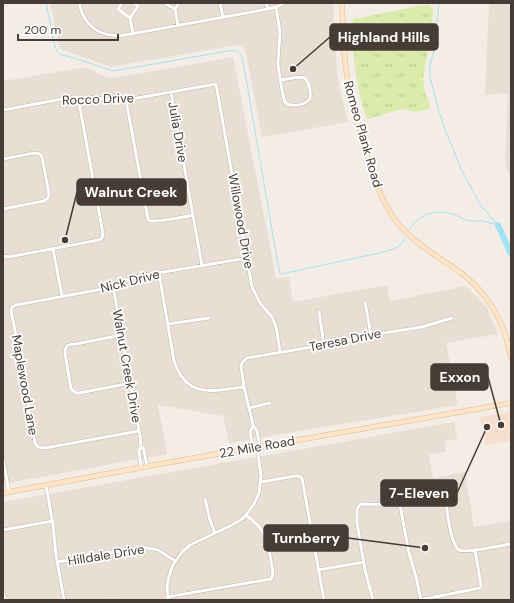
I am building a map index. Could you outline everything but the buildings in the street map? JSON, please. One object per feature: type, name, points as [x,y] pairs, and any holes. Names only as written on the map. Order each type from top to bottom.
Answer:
[{"type":"street","points":[[79,3],[81,12],[88,24],[104,34],[120,36],[276,8],[285,3]]},
{"type":"street","points":[[122,3],[118,9],[130,18],[133,34]]},
{"type":"street","points":[[130,18],[138,6],[134,3]]},
{"type":"street","points":[[164,3],[175,9]]},
{"type":"street","points":[[178,26],[175,9],[179,3]]},
{"type":"street","points":[[220,3],[223,18]]},
{"type":"street","points":[[266,3],[268,9]]},
{"type":"street","name":"Romeo Plank Road","points":[[342,3],[345,63],[348,85],[371,170],[382,198],[396,221],[409,235],[424,248],[461,273],[484,295],[502,327],[511,357]]},
{"type":"street","points":[[276,8],[280,32],[278,62],[284,100],[286,103],[291,105],[303,104],[309,100],[311,94],[309,83],[306,80],[301,77],[281,80]]},
{"type":"street","name":"Rocco Drive","points":[[3,110],[78,97],[126,100],[216,84]]},
{"type":"street","name":"Willowood Drive","points":[[216,84],[252,287],[260,303],[272,317],[277,332],[280,352]]},
{"type":"street","name":"Julia Drive","points":[[171,92],[202,266]]},
{"type":"street","points":[[3,256],[8,257],[53,249],[99,240],[102,238],[103,234],[78,97]]},
{"type":"street","points":[[126,100],[147,215],[150,221],[170,220],[193,215]]},
{"type":"street","points":[[3,160],[34,153],[40,154],[49,194],[47,200],[3,208]]},
{"type":"street","points":[[53,249],[62,296]]},
{"type":"street","name":"Nick Drive","points":[[14,306],[108,288],[134,277],[247,258]]},
{"type":"street","points":[[159,273],[174,360],[183,379],[197,389],[205,391],[244,387],[253,425],[257,431],[259,442],[257,447],[261,482],[257,498],[246,515],[237,522],[190,546],[182,552],[170,570],[168,581],[168,599],[270,579],[272,577],[273,574],[265,536],[259,527],[246,515]]},
{"type":"street","name":"Walnut Creek Drive","points":[[113,286],[141,446],[144,450],[147,467]]},
{"type":"street","points":[[365,302],[371,335]]},
{"type":"street","name":"Maplewood Lane","points":[[14,306],[11,311],[35,443],[38,447],[45,448],[139,430]]},
{"type":"street","points":[[319,312],[324,345]]},
{"type":"street","points":[[168,324],[209,318]]},
{"type":"street","name":"Teresa Drive","points":[[244,387],[241,363],[248,358],[422,327],[452,318]]},
{"type":"street","points":[[122,335],[71,344],[65,348],[71,389],[76,393],[131,382]]},
{"type":"street","points":[[249,408],[270,403]]},
{"type":"street","name":"22 Mile Road","points":[[3,493],[511,403]]},
{"type":"street","points":[[253,425],[250,432],[252,444],[257,447]]},
{"type":"street","name":"Walnut Creek Drive","points":[[141,446],[138,451],[141,468]]},
{"type":"street","points":[[3,459],[9,492]]},
{"type":"street","points":[[261,482],[295,476],[300,477],[302,480],[324,600]]},
{"type":"street","points":[[46,485],[53,521],[57,562],[64,600]]},
{"type":"street","points":[[373,600],[364,562],[357,516],[359,506],[365,504],[400,505],[438,498],[442,499],[446,502],[452,534],[457,548],[461,550],[475,550],[511,544]]},
{"type":"street","points":[[205,499],[210,520],[216,533]]},
{"type":"street","points":[[400,505],[420,600],[478,589],[481,587],[475,550]]},
{"type":"street","points":[[3,530],[53,521]]},
{"type":"street","name":"Hilldale Drive","points":[[57,562],[143,547],[158,550],[175,561]]},
{"type":"street","points":[[318,570],[364,562]]},
{"type":"street","points":[[3,590],[5,600]]},
{"type":"shaded area","points":[[50,3],[333,3],[337,72],[348,122],[262,137],[246,53],[243,47],[236,45],[111,67],[60,49]]},
{"type":"shaded area","points":[[489,3],[511,3],[511,178],[505,164],[508,93],[485,95]]},
{"type":"shaded area","points":[[233,57],[276,278],[289,277],[293,302],[387,285],[390,301],[466,286],[487,308],[498,334],[446,343],[458,405],[229,443],[223,416],[158,405],[167,454],[3,484],[3,81],[86,67],[98,74],[110,78],[120,77]]},
{"type":"shaded area","points":[[511,412],[511,441],[485,445],[480,417]]},
{"type":"shaded area","points":[[454,422],[457,439],[445,441],[446,452],[429,455],[433,478],[465,472],[474,527],[511,520],[511,600],[3,600],[3,502]]},
{"type":"green space","points":[[430,5],[433,10],[432,28],[423,80],[430,108],[417,112],[402,109],[368,119],[366,118],[355,70],[353,34],[354,19]]},
{"type":"waterway","points":[[46,3],[57,51],[60,54],[112,71],[227,51],[236,51],[241,55],[277,259],[281,274],[393,249],[401,245],[405,238]]},
{"type":"waterway","points":[[439,3],[434,51],[430,65],[430,77],[438,108],[462,171],[481,206],[498,225]]},
{"type":"waterway","points":[[409,229],[423,216],[440,212],[453,214],[470,221],[481,221],[498,225]]},
{"type":"waterway","points":[[498,225],[511,254]]},
{"type":"place","name":"Highland Hills","points":[[293,69]]},
{"type":"place","name":"Walnut Creek","points":[[65,240]]},
{"type":"place","name":"Exxon","points":[[501,425]]},
{"type":"place","name":"7-Eleven","points":[[487,427]]},
{"type":"place","name":"Turnberry","points":[[425,548]]}]
